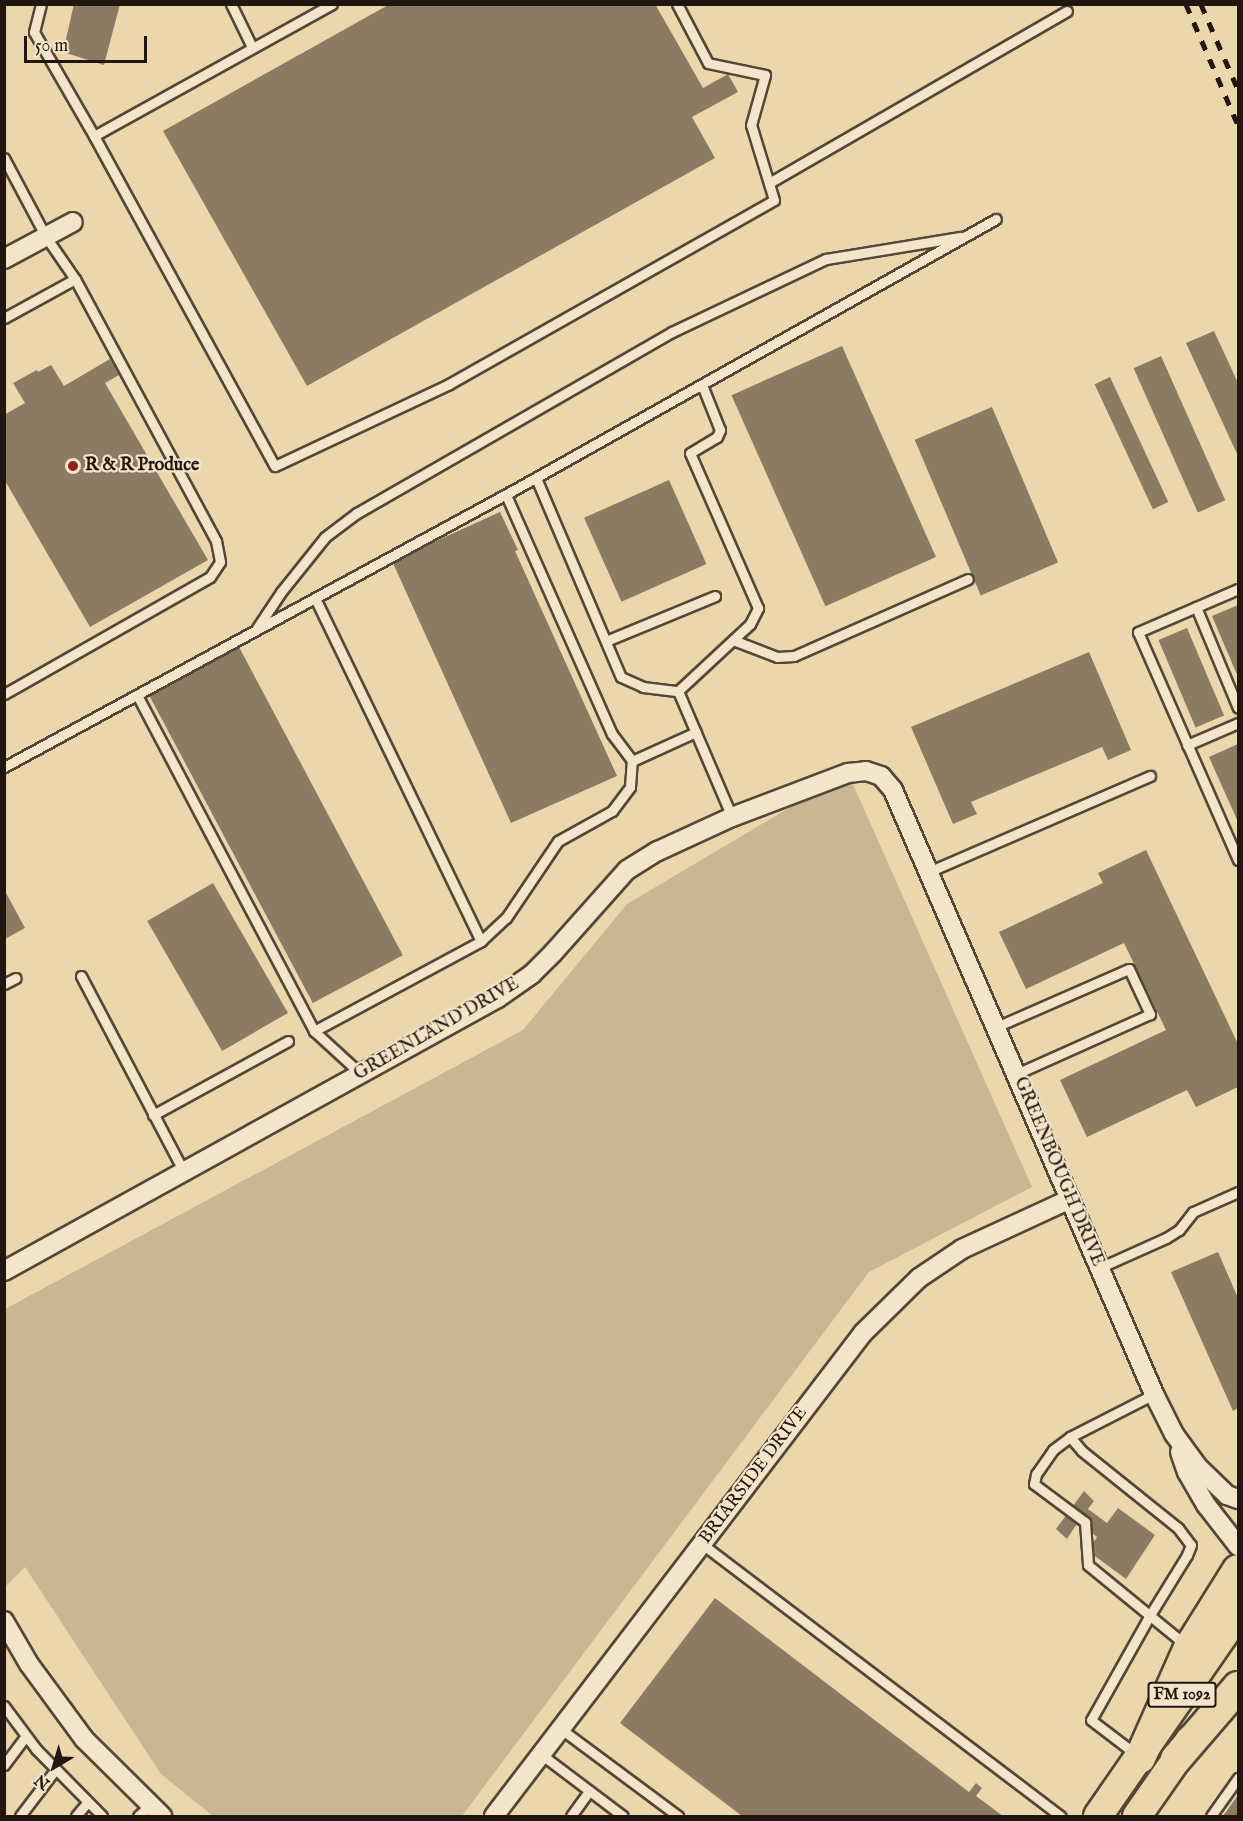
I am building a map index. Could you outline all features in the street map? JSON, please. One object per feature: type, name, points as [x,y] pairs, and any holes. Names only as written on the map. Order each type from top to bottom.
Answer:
[{"type":"highway","points":[[1146,1748],[1189,1648],[1239,1570]]},
{"type":"highway","points":[[1176,1759],[1239,1687]]},
{"type":"main road","name":"FM 1092","points":[[1098,1816],[1239,1614]]},
{"type":"main road","name":"FM 1092","points":[[1137,1815],[1239,1669]]},
{"type":"main road","points":[[1137,1815],[1151,1758],[1146,1748]]},
{"type":"street","points":[[4,259],[73,222]]},
{"type":"street","name":"GREENLAND DRIVE","points":[[4,1271],[498,999],[532,974],[627,870],[658,851],[732,817],[848,773],[866,771],[881,776],[893,790],[944,910]]},
{"type":"street","name":"GREENBOUGH DRIVE","points":[[944,910],[1154,1394],[1174,1434],[1187,1473],[1207,1506],[1239,1546]]},
{"type":"street","name":"BRIARSIDE DRIVE","points":[[494,1816],[863,1333],[919,1278],[962,1250],[1070,1199]]},
{"type":"street","name":"GREENBOUGH DRIVE","points":[[1174,1434],[1197,1466],[1227,1495],[1239,1499]]},
{"type":"street","points":[[6,1628],[29,1664],[84,1739],[150,1813]]},
{"type":"lane","points":[[41,4],[34,32],[94,136],[275,466],[449,384],[774,200],[751,125],[765,75],[708,63],[677,4]]},
{"type":"lane","points":[[231,4],[252,47]]},
{"type":"lane","points":[[94,136],[332,4]]},
{"type":"lane","points":[[769,183],[1067,11]]},
{"type":"lane","points":[[4,158],[46,237],[75,279],[216,541],[220,562],[210,577],[4,694]]},
{"type":"lane","points":[[4,767],[506,495],[996,219]]},
{"type":"lane","points":[[255,630],[281,592],[325,537],[357,513],[672,332],[826,259],[966,237]]},
{"type":"lane","points":[[4,318],[75,279]]},
{"type":"lane","points":[[536,478],[621,677],[643,687],[678,691],[734,640],[755,617],[758,608],[690,453],[717,437],[720,430],[702,385]]},
{"type":"lane","points":[[314,1031],[481,941],[507,918],[558,841],[612,811],[630,787],[632,761],[612,734],[506,495]]},
{"type":"lane","points":[[734,640],[777,657],[794,656],[968,579]]},
{"type":"lane","points":[[1239,589],[1138,632],[1239,860]]},
{"type":"lane","points":[[606,641],[715,596]]},
{"type":"lane","points":[[315,598],[481,941]]},
{"type":"lane","points":[[1196,607],[1239,708]]},
{"type":"lane","points":[[678,691],[732,817]]},
{"type":"lane","points":[[136,695],[314,1031],[361,1074]]},
{"type":"lane","points":[[1187,745],[1239,723]]},
{"type":"lane","points":[[632,761],[696,732]]},
{"type":"lane","points":[[928,872],[1150,776]]},
{"type":"lane","points":[[996,1028],[1129,969],[1150,1014],[1016,1074]]},
{"type":"lane","points":[[81,976],[184,1172]]},
{"type":"lane","points":[[4,984],[16,978]]},
{"type":"lane","points":[[153,1115],[288,1041]]},
{"type":"lane","points":[[1100,1268],[1166,1238],[1179,1230],[1193,1212],[1239,1192]]},
{"type":"lane","points":[[1154,1394],[1070,1437],[1053,1450],[1036,1474],[1034,1484],[1085,1522],[1088,1565],[1189,1648]]},
{"type":"lane","points":[[1070,1437],[1082,1451],[1178,1528],[1191,1545],[1091,1720],[1146,1748]]},
{"type":"lane","points":[[702,1544],[1060,1816]]},
{"type":"lane","points":[[4,1706],[26,1737],[102,1816]]},
{"type":"lane","points":[[561,1729],[678,1816]]},
{"type":"lane","points":[[4,1765],[26,1737]]},
{"type":"lane","points":[[542,1755],[623,1816]]},
{"type":"lane","points":[[20,1816],[56,1770]]},
{"type":"lane","points":[[1211,1816],[1239,1778]]},
{"type":"lane","points":[[571,1816],[589,1791]]},
{"type":"lane","points":[[76,1816],[87,1803]]},
{"type":"shaded area","points":[[848,773],[1032,1187],[869,1272],[462,1816],[213,1816],[161,1774],[25,1567],[5,1587],[5,1309],[523,1030],[627,904]]},
{"type":"building","points":[[74,4],[120,4],[104,65],[63,52]]},
{"type":"building","points":[[390,4],[655,4],[703,88],[728,74],[738,92],[692,117],[715,158],[307,386],[163,131]]},
{"type":"building","points":[[1214,331],[1238,383],[1238,456],[1186,343]]},
{"type":"building","points":[[842,346],[936,557],[825,606],[731,395]]},
{"type":"building","points":[[1161,356],[1225,500],[1198,513],[1134,368]]},
{"type":"building","points":[[110,359],[119,375],[105,383],[208,560],[90,627],[4,479],[4,415],[25,403],[13,383],[37,370],[38,372],[51,365],[64,386]]},
{"type":"building","points":[[1110,377],[1168,502],[1153,509],[1095,384]]},
{"type":"building","points":[[992,407],[1058,563],[981,595],[915,440]]},
{"type":"building","points":[[669,480],[706,564],[621,602],[584,518]]},
{"type":"building","points":[[500,512],[518,550],[515,551],[617,776],[511,823],[392,561]]},
{"type":"building","points":[[1238,605],[1238,677],[1212,616]]},
{"type":"building","points":[[1187,628],[1224,715],[1196,728],[1158,640]]},
{"type":"building","points":[[239,647],[403,955],[313,1003],[149,695]]},
{"type":"building","points":[[1089,652],[1131,750],[1108,760],[1102,747],[971,802],[977,814],[953,824],[911,727]]},
{"type":"building","points":[[1238,744],[1238,822],[1209,757]]},
{"type":"building","points":[[1146,850],[1238,1044],[1238,1087],[1196,1107],[1187,1090],[1087,1137],[1060,1080],[1166,1030],[1124,943],[1026,989],[999,932],[1103,883],[1098,873]]},
{"type":"building","points":[[213,883],[288,1013],[222,1051],[147,921]]},
{"type":"building","points":[[5,891],[25,928],[5,939]]},
{"type":"building","points":[[1218,1252],[1238,1298],[1238,1408],[1233,1411],[1171,1272]]},
{"type":"building","points":[[1084,1491],[1094,1501],[1088,1509],[1107,1523],[1118,1508],[1155,1535],[1126,1579],[1088,1551],[1097,1537],[1078,1522],[1067,1539],[1056,1529]]},
{"type":"building","points":[[715,1598],[969,1792],[976,1783],[982,1788],[976,1796],[1003,1816],[742,1816],[620,1723]]},
{"type":"building","points":[[1238,1795],[1238,1816],[1223,1816]]},
{"type":"railway","points":[[1186,4],[1238,125]]},
{"type":"railway","points":[[1201,4],[1238,89]]},
{"type":"place","name":"R & R Produce","points":[[73,466]]}]
